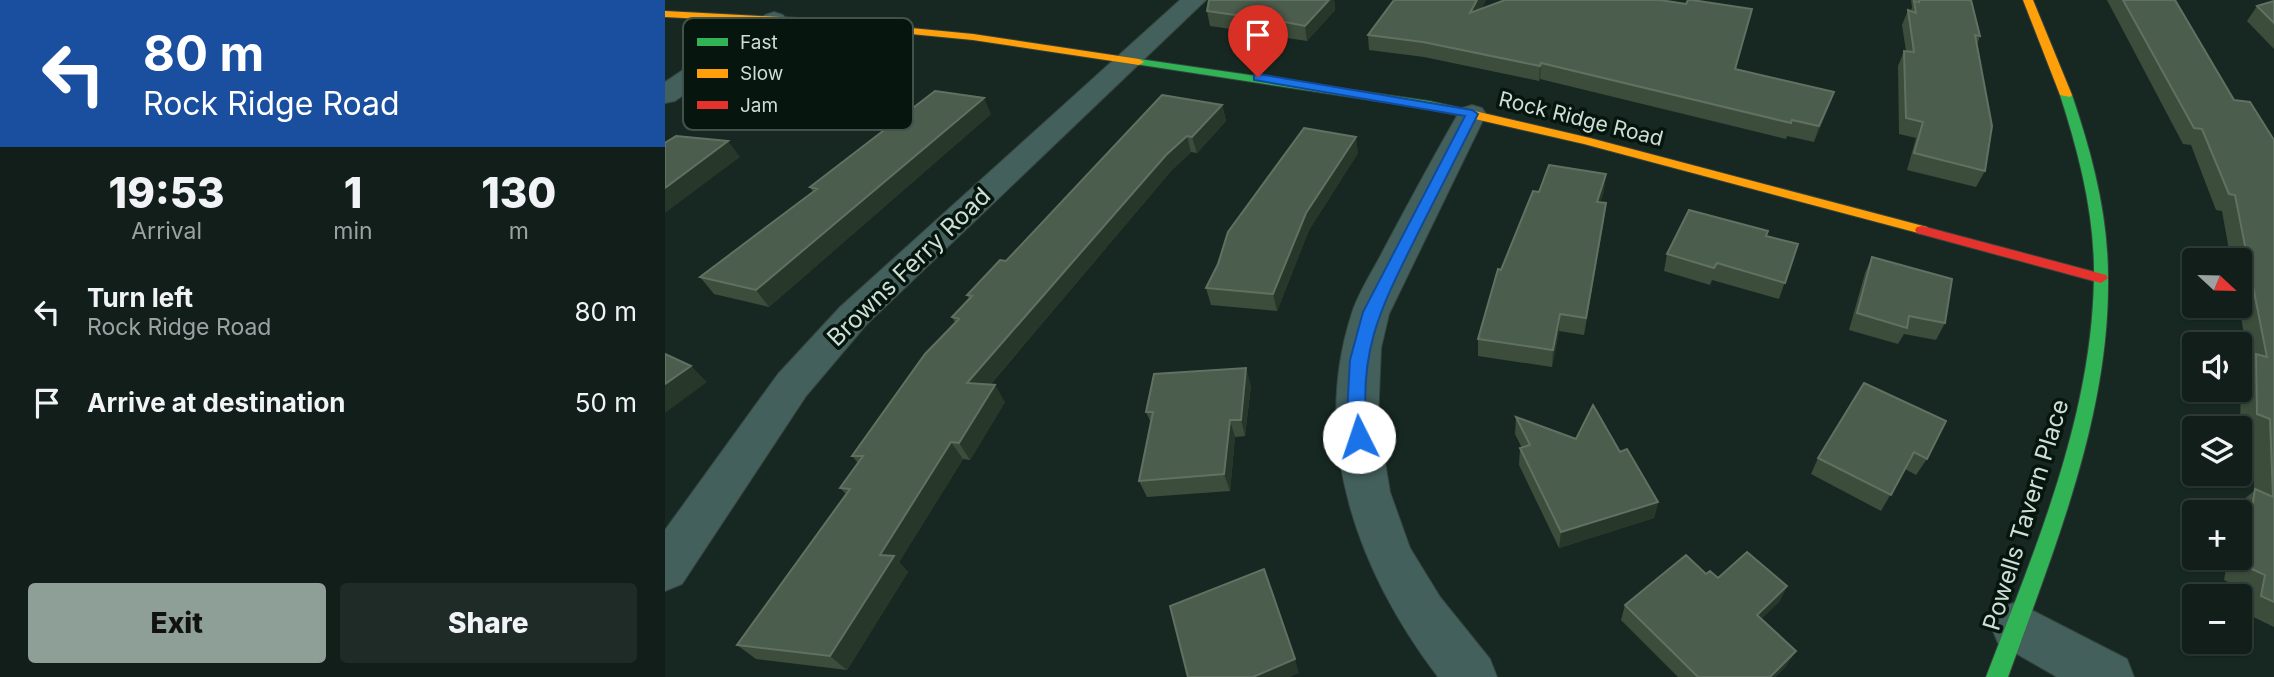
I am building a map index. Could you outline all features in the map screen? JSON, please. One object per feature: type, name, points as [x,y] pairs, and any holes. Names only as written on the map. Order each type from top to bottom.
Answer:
[{"type":"street","name":"Browns Ferry Road","points":[[665,569],[792,385],[853,316],[1194,0]]},
{"type":"street","name":"Powells Tavern Place","points":[[1997,677],[2080,433],[2097,340],[2101,278],[2096,213],[2085,155],[2028,0]]},
{"type":"street","name":"Rock Ridge Road","points":[[665,14],[738,18]]},
{"type":"street","name":"Rock Ridge Road","points":[[913,32],[1131,58],[1334,89],[1472,114],[1586,141],[2101,278]]},
{"type":"street","points":[[665,95],[683,83]]},
{"type":"street","points":[[1471,677],[1426,621],[1385,546],[1365,484],[1356,414],[1359,360],[1371,312],[1472,114]]},
{"type":"street","points":[[2016,626],[2108,677]]},
{"type":"building","points":[[1209,0],[1329,0],[1305,26],[1285,22],[1280,27],[1237,22],[1242,16],[1207,11]]},
{"type":"building","points":[[1394,0],[1477,0],[1470,13],[1505,0],[1660,0],[1686,4],[1688,0],[1692,0],[1752,9],[1735,69],[1834,92],[1819,126],[1792,120],[1791,123],[1541,63],[1540,66],[1423,42],[1368,35]]},
{"type":"building","points":[[1971,0],[1980,36],[1975,35],[1992,126],[1985,171],[1914,153],[1923,122],[1906,118],[1904,51],[1914,52],[1908,10],[1916,13],[1914,1]]},
{"type":"building","points":[[2123,0],[2175,0],[2234,100],[2250,102],[2274,140],[2274,602],[2261,596],[2265,575],[2252,569],[2252,508],[2255,489],[2273,497],[2270,419],[2257,414],[2256,354],[2267,357],[2252,281],[2252,248],[2245,248],[2235,195],[2229,194],[2202,129],[2194,128]]},
{"type":"building","points":[[2274,1],[2274,23],[2257,6]]},
{"type":"building","points":[[935,91],[984,98],[756,290],[700,277],[817,189],[810,187],[884,130],[913,130],[913,108]]},
{"type":"building","points":[[1162,95],[1222,105],[1192,137],[1187,136],[1166,155],[967,383],[995,385],[959,443],[951,442],[880,555],[894,556],[830,656],[737,645],[850,489],[840,488],[863,456],[852,456],[925,354],[959,319],[952,317],[972,296],[967,295],[1000,260],[1006,261]]},
{"type":"building","points":[[1304,128],[1356,137],[1306,213],[1273,294],[1206,288],[1218,264],[1228,232]]},
{"type":"building","points":[[676,136],[728,141],[665,188],[665,143]]},
{"type":"building","points":[[1549,165],[1606,174],[1597,202],[1606,203],[1586,318],[1560,314],[1553,350],[1478,339],[1498,269],[1501,270],[1533,191],[1539,192]]},
{"type":"building","points":[[1689,210],[1768,231],[1766,236],[1798,244],[1785,283],[1717,263],[1714,268],[1667,254]]},
{"type":"building","points":[[1872,257],[1952,279],[1945,323],[1909,316],[1907,328],[1857,313]]},
{"type":"building","points":[[665,354],[691,366],[665,384]]},
{"type":"building","points":[[1246,368],[1241,420],[1230,420],[1224,474],[1139,481],[1153,412],[1146,412],[1154,374]]},
{"type":"building","points":[[1864,383],[1946,421],[1927,459],[1914,452],[1891,495],[1818,458]]},
{"type":"building","points":[[1593,405],[1620,452],[1627,449],[1658,502],[1561,532],[1520,448],[1530,445],[1516,417],[1576,439]]},
{"type":"building","points":[[1747,552],[1787,586],[1757,615],[1796,651],[1770,677],[1698,677],[1625,605],[1686,555],[1706,574],[1710,571],[1718,578]]},
{"type":"building","points":[[1264,569],[1295,659],[1253,677],[1188,677],[1170,606]]},
{"type":"traffic: fast","points":[[1139,62],[1429,105],[1466,113]]},
{"type":"traffic: fast","points":[[1997,677],[2057,511],[2088,394],[2098,335],[2101,277],[2097,219],[2085,156],[2066,95]]},
{"type":"traffic: slow","points":[[2028,0],[2066,95]]},
{"type":"traffic: slow","points":[[665,14],[742,18]]},
{"type":"traffic: slow","points":[[913,31],[973,37],[1139,62]]},
{"type":"traffic: slow","points":[[1466,113],[1586,141],[1922,230]]},
{"type":"traffic: jam","points":[[1922,230],[2101,278]]},
{"type":"route","points":[[1258,77],[1472,114],[1427,197],[1371,312],[1359,360],[1356,414],[1359,437]]}]
